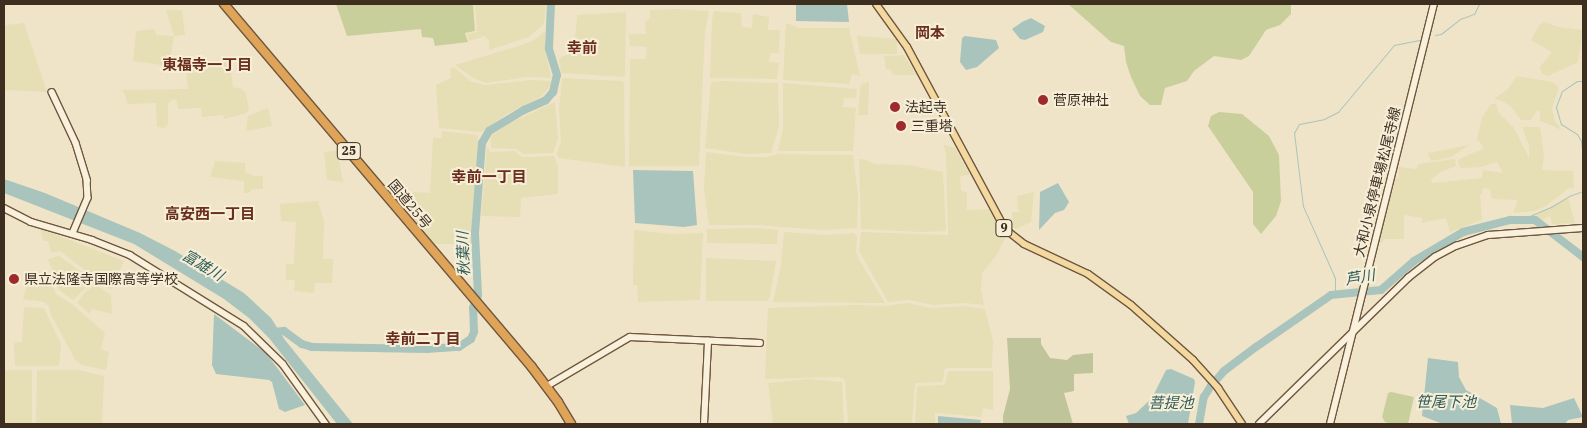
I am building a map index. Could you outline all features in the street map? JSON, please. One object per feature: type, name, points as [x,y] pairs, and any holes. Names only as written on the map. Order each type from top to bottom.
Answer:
[{"type":"highway","name":"国道25号","points":[[224,4],[547,386],[571,424]]},
{"type":"main road","name":"9","points":[[876,4],[907,47],[1005,229],[1024,244],[1081,270],[1108,286],[1182,348],[1218,388],[1242,424]]},
{"type":"street","name":"大和小泉停車場松尾寺線","points":[[1330,424],[1434,4]]},
{"type":"street","points":[[52,92],[76,143],[88,185],[86,205],[74,232]]},
{"type":"street","points":[[4,208],[31,222],[74,232],[130,256],[244,326],[270,349],[326,424]]},
{"type":"street","points":[[1259,424],[1408,278],[1449,249],[1488,236],[1538,230],[1583,228]]},
{"type":"street","points":[[547,386],[630,337],[760,343]]},
{"type":"street","points":[[704,424],[708,341]]},
{"type":"shaded area","points":[[475,4],[546,4],[544,24],[529,37],[489,50],[489,41],[485,36],[469,41],[467,34],[477,32]]},
{"type":"shaded area","points":[[166,10],[182,10],[185,35],[174,36]]},
{"type":"shaded area","points":[[650,10],[709,11],[705,32],[699,166],[629,166],[630,59],[646,59],[647,47],[630,46],[629,34],[646,34],[645,22],[650,18]]},
{"type":"shaded area","points":[[714,11],[741,13],[742,27],[752,28],[753,14],[769,17],[768,30],[780,30],[779,53],[770,53],[769,62],[779,63],[777,79],[710,78]]},
{"type":"shaded area","points":[[626,12],[625,75],[623,77],[561,73],[559,60],[561,57],[574,53],[577,15]]},
{"type":"shaded area","points":[[4,15],[5,25],[24,23],[47,92],[4,90]]},
{"type":"shaded area","points":[[1544,22],[1558,27],[1583,30],[1578,62],[1548,76],[1542,74],[1540,67],[1552,52],[1531,40],[1539,26]]},
{"type":"shaded area","points":[[786,23],[799,28],[849,28],[860,76],[852,74],[849,84],[783,80]]},
{"type":"shaded area","points":[[154,29],[157,35],[174,36],[169,66],[133,61],[136,31]]},
{"type":"shaded area","points":[[545,31],[545,48],[551,78],[528,77],[486,83],[473,78],[455,65],[522,45],[534,40]]},
{"type":"shaded area","points":[[857,36],[897,39],[897,54],[860,54]]},
{"type":"shaded area","points":[[904,55],[917,75],[893,75],[891,70],[886,69],[884,56]]},
{"type":"shaded area","points":[[201,60],[227,61],[230,64],[233,87],[242,89],[246,94],[249,110],[246,113],[224,119],[223,115],[202,117],[201,108],[178,109],[177,101],[173,99],[168,104],[168,124],[165,128],[157,127],[156,103],[128,104],[123,90],[188,89],[185,62]]},
{"type":"shaded area","points":[[450,68],[455,68],[470,81],[485,85],[532,80],[551,81],[550,86],[542,96],[507,114],[481,132],[439,128],[436,85],[451,78]]},
{"type":"shaded area","points":[[1517,76],[1553,82],[1559,88],[1552,108],[1555,121],[1562,130],[1540,121],[1540,111],[1537,111],[1531,120],[1521,120],[1511,107],[1503,101],[1494,99],[1507,90]]},
{"type":"shaded area","points":[[562,78],[622,81],[624,83],[625,167],[559,158],[557,154],[561,141],[559,109]]},
{"type":"shaded area","points":[[711,82],[778,83],[779,127],[771,153],[747,154],[705,148]]},
{"type":"shaded area","points":[[869,82],[868,115],[858,115],[861,84]]},
{"type":"shaded area","points":[[783,83],[857,89],[856,98],[844,98],[843,107],[856,108],[853,151],[778,151],[783,129]]},
{"type":"shaded area","points":[[555,102],[558,139],[553,153],[523,154],[516,149],[491,148],[491,136],[508,124]]},
{"type":"shaded area","points":[[1491,104],[1496,104],[1499,113],[1514,128],[1529,158],[1529,146],[1522,127],[1540,127],[1544,156],[1542,170],[1573,171],[1574,188],[1569,188],[1546,206],[1534,211],[1513,213],[1518,200],[1494,199],[1491,197],[1490,189],[1483,188],[1480,195],[1482,220],[1450,232],[1446,218],[1421,223],[1423,218],[1404,215],[1404,239],[1384,239],[1382,243],[1378,242],[1394,185],[1394,178],[1399,178],[1398,167],[1417,169],[1418,164],[1455,159],[1456,166],[1440,172],[1431,180],[1432,183],[1482,178],[1483,170],[1503,173],[1497,162],[1481,167],[1462,168],[1459,166],[1458,160],[1484,148],[1477,139],[1482,118]]},
{"type":"shaded area","points":[[268,108],[272,126],[246,131],[248,116]]},
{"type":"shaded area","points":[[442,131],[478,135],[472,244],[433,244],[411,217],[413,192],[430,193],[433,138],[442,138]]},
{"type":"shaded area","points":[[944,145],[955,148],[970,175],[960,176],[961,190],[967,193],[967,210],[989,209],[1006,236],[996,256],[982,273],[981,289],[984,305],[964,303],[933,305],[909,300],[888,302],[859,251],[861,232],[948,235],[946,155]]},
{"type":"shaded area","points":[[1469,145],[1451,157],[1431,161],[1428,153]]},
{"type":"shaded area","points":[[487,146],[490,152],[515,151],[522,157],[554,156],[558,166],[558,194],[521,198],[520,217],[481,216]]},
{"type":"shaded area","points":[[337,150],[343,182],[327,180],[324,152]]},
{"type":"shaded area","points":[[706,152],[744,157],[767,157],[778,154],[853,155],[858,196],[857,228],[824,230],[756,225],[709,225],[704,189]]},
{"type":"shaded area","points":[[859,159],[875,164],[909,165],[943,172],[946,231],[922,232],[861,229]]},
{"type":"shaded area","points":[[215,161],[245,163],[245,172],[253,176],[263,176],[263,189],[253,189],[248,193],[244,193],[244,181],[210,177]]},
{"type":"shaded area","points":[[1034,192],[1031,222],[1016,229],[1013,227],[1012,212],[1023,212],[1018,211],[1017,196]]},
{"type":"shaded area","points":[[1568,197],[1575,223],[1552,224],[1550,216],[1541,221],[1537,215]]},
{"type":"shaded area","points":[[318,201],[324,221],[323,259],[333,259],[332,283],[315,283],[314,293],[294,291],[295,280],[286,280],[286,264],[294,264],[296,222],[281,221],[280,204]]},
{"type":"shaded area","points":[[755,228],[778,230],[777,244],[707,243],[707,229]]},
{"type":"shaded area","points":[[41,229],[124,261],[111,290],[60,251],[51,253],[48,241],[43,241]]},
{"type":"shaded area","points":[[634,230],[672,234],[703,233],[700,300],[638,302],[637,285],[633,285]]},
{"type":"shaded area","points":[[784,232],[827,235],[854,233],[857,237],[856,252],[885,303],[773,302],[781,266]]},
{"type":"shaded area","points":[[59,256],[82,272],[92,282],[73,300],[59,290],[48,259]]},
{"type":"shaded area","points":[[706,258],[776,261],[770,297],[767,301],[706,301]]},
{"type":"shaded area","points":[[31,273],[50,279],[56,294],[72,304],[105,333],[101,349],[109,352],[106,370],[82,365],[76,361],[51,315],[49,306],[44,302],[23,299]]},
{"type":"shaded area","points":[[96,285],[111,295],[112,314],[92,309],[90,314],[77,303],[85,292]]},
{"type":"shaded area","points":[[908,303],[931,308],[964,306],[985,309],[993,341],[992,368],[946,368],[943,382],[915,383],[912,424],[848,424],[845,380],[839,377],[765,379],[768,308],[885,306]]},
{"type":"shaded area","points":[[24,307],[44,308],[61,344],[59,366],[15,366],[14,343],[22,342]]},
{"type":"shaded area","points":[[4,370],[32,370],[32,424],[4,424]]},
{"type":"shaded area","points":[[37,370],[79,370],[104,376],[102,424],[36,424]]},
{"type":"shaded area","points":[[948,371],[993,371],[993,410],[983,408],[982,417],[935,413],[935,424],[915,424],[917,386],[945,385]]},
{"type":"shaded area","points":[[808,379],[842,382],[844,424],[773,424],[768,383]]},
{"type":"green space","points":[[336,4],[473,4],[475,31],[465,33],[468,42],[435,46],[433,38],[422,37],[421,29],[347,36]]},
{"type":"green space","points":[[1068,4],[1291,4],[1291,14],[1280,25],[1266,30],[1249,56],[1241,60],[1214,56],[1194,71],[1187,81],[1165,88],[1161,105],[1150,105],[1140,96],[1131,77],[1126,62],[1124,46],[1111,42]]},
{"type":"green space","points":[[1219,112],[1242,114],[1269,136],[1279,155],[1281,201],[1276,216],[1261,234],[1253,224],[1253,192],[1208,126],[1211,116]]},
{"type":"green space","points":[[1007,338],[1041,338],[1041,344],[1050,358],[1067,360],[1073,355],[1093,353],[1093,373],[1074,374],[1074,391],[1064,393],[1073,424],[1003,424],[1003,416],[1010,389]]},
{"type":"green space","points":[[1388,393],[1414,397],[1408,424],[1391,424],[1385,422],[1382,417]]},
{"type":"water","points":[[796,4],[847,4],[849,22],[796,21]]},
{"type":"water","points":[[1031,18],[1045,26],[1043,32],[1025,40],[1020,39],[1012,29]]},
{"type":"water","points":[[965,36],[996,40],[999,48],[977,67],[966,70],[960,62],[962,38]]},
{"type":"water","points":[[633,170],[693,171],[697,225],[684,227],[635,223]]},
{"type":"water","points":[[4,179],[45,193],[140,233],[175,251],[244,293],[271,318],[285,340],[353,424],[337,424],[269,338],[249,318],[224,299],[134,244],[4,193]]},
{"type":"water","points":[[1058,183],[1069,202],[1064,210],[1055,213],[1039,230],[1040,192]]},
{"type":"water","points":[[214,314],[266,353],[305,405],[285,412],[279,409],[272,382],[269,380],[216,374],[212,365]]},
{"type":"water","name":"笹尾下池","points":[[1428,358],[1458,362],[1459,377],[1466,390],[1497,408],[1501,424],[1443,424],[1422,416]]},
{"type":"water","name":"菩提池","points":[[1171,369],[1194,379],[1195,382],[1188,424],[1129,424],[1126,416],[1136,413],[1152,398],[1166,370]]},
{"type":"water","points":[[1574,398],[1583,417],[1568,420],[1565,424],[1512,424],[1510,405],[1543,408]]},
{"type":"water","points":[[938,416],[981,420],[980,424],[938,424]]},
{"type":"waterway","name":"秋葉川","points":[[273,332],[284,331],[302,344],[312,347],[427,349],[459,347],[471,339],[474,332],[473,308],[478,295],[475,233],[482,143],[489,131],[524,110],[546,100],[553,92],[557,75],[549,48],[551,4]]},
{"type":"waterway","points":[[1435,35],[1441,34],[1460,19],[1474,14],[1479,4]]},
{"type":"waterway","points":[[1335,294],[1335,278],[1303,206],[1294,133],[1299,124],[1324,119],[1338,112],[1394,45],[1420,40]]},
{"type":"waterway","points":[[1583,81],[1577,81],[1562,91],[1556,107],[1561,124],[1577,134],[1581,141],[1583,157]]},
{"type":"waterway","points":[[1525,218],[1583,191]]},
{"type":"waterway","name":"芦川","points":[[1199,424],[1204,397],[1211,386],[1224,371],[1256,347],[1331,295],[1381,290],[1414,261],[1463,232],[1510,220],[1535,220],[1583,257]]},
{"type":"place","name":"菅原神社","points":[[1043,100]]},
{"type":"place","name":"法起寺","points":[[895,107]]},
{"type":"place","name":"三重塔","points":[[901,126]]},
{"type":"place","name":"県立法隆寺国際高等学校","points":[[14,279]]},
{"type":"district","name":"岡本","points":[[930,33]]},
{"type":"district","name":"幸前","points":[[582,48]]},
{"type":"district","name":"東福寺一丁目","points":[[207,65]]},
{"type":"district","name":"幸前一丁目","points":[[489,177]]},
{"type":"district","name":"高安西一丁目","points":[[210,214]]},
{"type":"district","name":"幸前二丁目","points":[[423,339]]},
{"type":"water label","name":"富雄川","points":[[203,265]]}]
